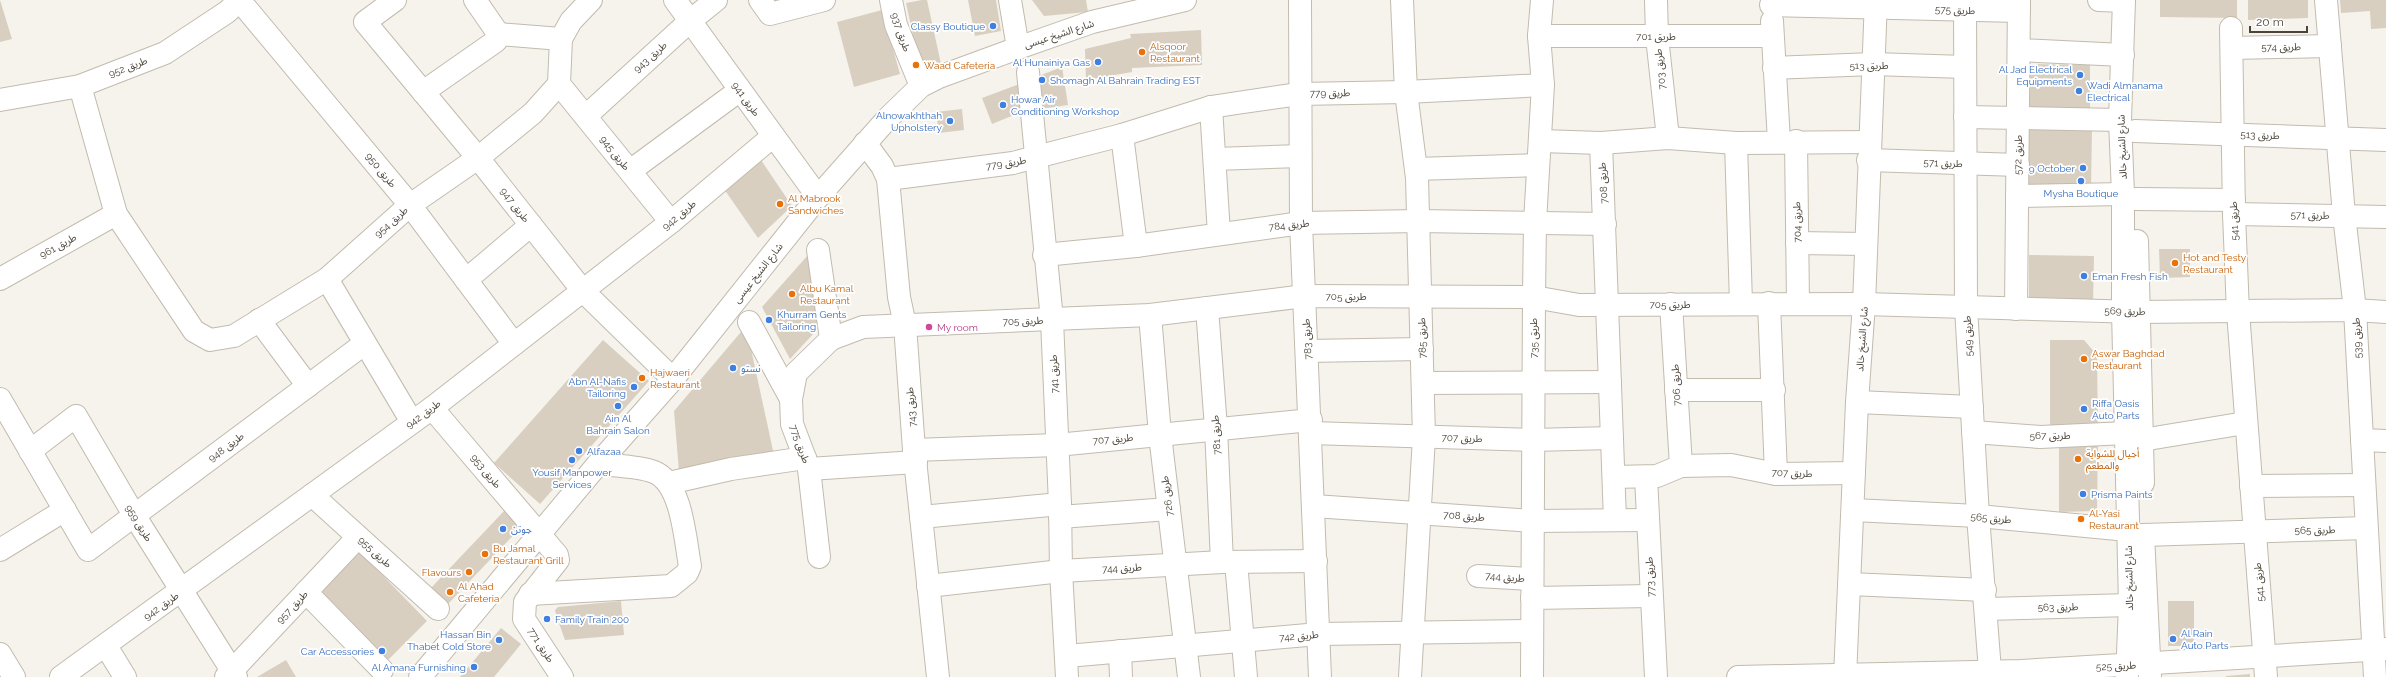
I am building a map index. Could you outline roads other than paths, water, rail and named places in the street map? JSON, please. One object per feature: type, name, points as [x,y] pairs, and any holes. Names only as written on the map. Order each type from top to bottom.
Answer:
[{"type":"street","name":"طريق 947","points":[[395,0],[365,22],[478,158],[583,291],[673,379]]},
{"type":"street","points":[[475,0],[498,34]]},
{"type":"street","points":[[560,84],[560,39],[571,21],[591,0]]},
{"type":"street","name":"طريق 941","points":[[675,0],[818,197]]},
{"type":"street","name":"طريق 943","points":[[586,116],[690,21],[716,0]]},
{"type":"street","points":[[765,7],[824,0]]},
{"type":"street","name":"طريق 937","points":[[891,0],[896,25],[921,86]]},
{"type":"street","points":[[1010,0],[1018,48]]},
{"type":"street","name":"شارع الشيخ عيسى","points":[[420,677],[598,464],[673,379],[818,197],[865,143],[921,86],[939,77],[1092,22],[1185,0]]},
{"type":"street","name":"طريق 783","points":[[1300,0],[1299,94],[1301,223],[1311,427],[1320,677]]},
{"type":"street","name":"طريق 785","points":[[1402,0],[1406,92],[1416,169],[1419,221],[1422,296],[1424,437],[1410,677]]},
{"type":"street","name":"طريق 735","points":[[1532,677],[1532,440],[1535,222],[1538,165],[1541,141],[1543,85],[1539,36],[1542,0]]},
{"type":"street","name":"طريق 703","points":[[1656,0],[1657,37],[1668,138]]},
{"type":"street","points":[[2099,0],[2127,0]]},
{"type":"street","name":"شارع الشيخ خالد","points":[[2127,0],[2123,55],[2130,196],[2136,532],[2150,670]]},
{"type":"street","name":"شارع الشيخ خالد","points":[[2127,0],[2127,125]]},
{"type":"street","name":"طريق 539","points":[[2326,0],[2344,215],[2355,310],[2366,528],[2377,556],[2380,650],[2375,677]]},
{"type":"street","points":[[1767,2],[1772,36],[1774,68],[1788,141]]},
{"type":"street","name":"طريق 575","points":[[1767,2],[2019,6]]},
{"type":"street","name":"طريق 952","points":[[0,100],[80,86],[165,53],[230,3]]},
{"type":"street","name":"طريق 950","points":[[230,3],[410,205],[514,344]]},
{"type":"street","name":"شارع الشيخ خالد","points":[[1845,676],[1854,510],[1857,402],[1864,304],[1876,4]]},
{"type":"street","name":"طريق 549","points":[[1965,5],[1964,67],[1966,307],[1978,516],[1990,671]]},
{"type":"street","name":"طريق 572","points":[[2016,309],[2019,6]]},
{"type":"street","points":[[498,34],[560,39]]},
{"type":"street","points":[[423,92],[496,41],[498,34]]},
{"type":"street","name":"طريق 701","points":[[1539,36],[1772,36]]},
{"type":"street","name":"طريق 574","points":[[2231,38],[2330,46]]},
{"type":"street","name":"طريق 541","points":[[2231,38],[2234,207],[2238,312],[2245,423],[2266,667]]},
{"type":"street","points":[[2019,50],[2123,55]]},
{"type":"street","name":"طريق 513","points":[[1774,68],[1873,64],[1964,67]]},
{"type":"street","name":"طريق 741","points":[[1028,72],[1037,158],[1044,255],[1052,320],[1061,571],[1067,666]]},
{"type":"street","name":"طريق 954","points":[[116,214],[194,330],[210,340],[234,336],[327,279],[410,205],[478,158],[533,113],[560,84]]},
{"type":"street","name":"طريق 945","points":[[560,84],[671,222]]},
{"type":"street","name":"طريق 779","points":[[888,179],[1013,163],[1122,135],[1211,107],[1299,94],[1406,92],[1543,85]]},
{"type":"street","points":[[80,86],[116,214]]},
{"type":"street","points":[[630,171],[740,90]]},
{"type":"street","points":[[1211,107],[1219,234]]},
{"type":"street","name":"طريق 513","points":[[1965,117],[2127,125],[2233,134],[2386,140]]},
{"type":"street","points":[[1122,135],[1136,246]]},
{"type":"street","name":"طريق 942","points":[[61,677],[182,591],[432,408],[671,222],[773,136]]},
{"type":"street","name":"طريق 571","points":[[1541,141],[1601,143],[1668,138],[1736,143],[1788,141],[1965,164],[2018,165]]},
{"type":"street","name":"طريق 704","points":[[1788,141],[1797,243],[1798,303]]},
{"type":"street","name":"طريق 743","points":[[865,143],[882,166],[888,179],[899,297],[905,325],[915,456],[938,677]]},
{"type":"street","name":"طريق 708","points":[[1601,143],[1615,520]]},
{"type":"street","points":[[1736,143],[1741,304]]},
{"type":"street","points":[[1215,159],[1300,156]]},
{"type":"street","points":[[1416,169],[1538,165]]},
{"type":"street","name":"طريق 571","points":[[2017,196],[2130,196],[2234,207],[2344,215],[2386,216]]},
{"type":"street","name":"طريق 961","points":[[0,279],[116,214]]},
{"type":"street","name":"طريق 784","points":[[1044,255],[1136,246],[1301,223],[1419,221],[1535,222]]},
{"type":"street","points":[[1535,222],[1605,224]]},
{"type":"street","points":[[466,280],[531,225]]},
{"type":"street","points":[[1797,243],[1866,244]]},
{"type":"street","points":[[818,250],[831,339]]},
{"type":"street","points":[[327,279],[364,344],[412,422]]},
{"type":"street","name":"طريق 705","points":[[831,339],[863,327],[1150,315],[1305,296],[1534,297],[1580,304],[1864,304]]},
{"type":"street","points":[[1770,303],[1776,474]]},
{"type":"street","name":"طريق 706","points":[[1671,304],[1681,466]]},
{"type":"street","name":"طريق 569","points":[[1864,304],[2131,312],[2355,310],[2386,312]]},
{"type":"street","name":"طريق 781","points":[[1207,308],[1216,428],[1229,562],[1243,641],[1246,677]]},
{"type":"street","name":"طريق 726","points":[[1150,315],[1160,435],[1190,677]]},
{"type":"street","points":[[259,320],[308,386]]},
{"type":"street","points":[[749,322],[791,399]]},
{"type":"street","name":"طريق 775","points":[[819,557],[807,464],[792,424],[791,399],[796,373],[831,339]]},
{"type":"street","name":"طريق 948","points":[[65,510],[88,550],[364,344]]},
{"type":"street","points":[[1307,351],[1422,349]]},
{"type":"street","points":[[1423,383],[1610,382]]},
{"type":"street","points":[[1676,390],[1774,390]]},
{"type":"street","points":[[0,399],[65,510],[0,550]]},
{"type":"street","points":[[1857,402],[1972,407]]},
{"type":"street","name":"طريق 953","points":[[432,408],[540,535]]},
{"type":"street","name":"طريق 959","points":[[30,451],[76,416],[134,515],[182,591],[232,675]]},
{"type":"street","name":"طريق 567","points":[[1974,432],[2040,437],[2134,437],[2245,423]]},
{"type":"street","name":"طريق 707","points":[[669,483],[731,469],[1057,444],[1160,435],[1216,428],[1311,427],[1424,437],[1532,440],[1612,438]]},
{"type":"street","points":[[2362,440],[2386,440]]},
{"type":"street","points":[[530,594],[671,586],[682,578],[690,566],[676,495],[666,479],[653,472],[598,464]]},
{"type":"street","name":"طريق 707","points":[[1614,477],[1657,476],[1681,466],[1732,465],[1776,474],[1854,473]]},
{"type":"street","name":"طريق 773","points":[[1646,477],[1656,677]]},
{"type":"street","points":[[2250,486],[2364,485]]},
{"type":"street","name":"طريق 955","points":[[312,495],[438,609]]},
{"type":"street","name":"طريق 708","points":[[1314,506],[1532,520],[1647,520]]},
{"type":"street","points":[[921,517],[1060,511],[1169,509]]},
{"type":"street","name":"طريق 565","points":[[1854,510],[1978,516],[2136,532],[2366,528]]},
{"type":"street","name":"شارع الشيخ خالد","points":[[2127,671],[2130,605],[2136,532]]},
{"type":"street","name":"طريق 771","points":[[540,535],[557,555],[558,560],[525,602],[524,619],[562,677]]},
{"type":"street","name":"طريق 957","points":[[232,675],[306,592],[358,537]]},
{"type":"street","points":[[526,552],[550,572]]},
{"type":"street","name":"طريق 744","points":[[928,586],[1061,571],[1229,562],[1316,561]]},
{"type":"street","name":"طريق 744","points":[[1478,576],[1532,589],[1651,596]]},
{"type":"street","name":"طريق 563","points":[[1850,584],[1985,599],[2130,605]]},
{"type":"street","points":[[306,592],[382,670]]},
{"type":"street","name":"طريق 742","points":[[1067,666],[1120,651],[1318,634],[1532,631]]},
{"type":"street","points":[[106,646],[125,677]]},
{"type":"street","name":"طريق 525","points":[[1738,677],[1845,676],[1990,671],[2021,674],[2266,667],[2380,650]]},
{"type":"street","points":[[1120,651],[1121,677]]},
{"type":"street","points":[[0,654],[14,677]]},
{"type":"place","name":"Classy Boutique","points":[[993,26]]},
{"type":"place","name":"Alsqoor Restaurant","points":[[1142,52]]},
{"type":"place","name":"Al Hunainiya Gas","points":[[1098,62]]},
{"type":"place","name":"Waad Cafeteria","points":[[916,65]]},
{"type":"place","name":"Al Jad Electrical Equipments","points":[[2080,75]]},
{"type":"place","name":"Shomagh Al Bahrain Trading EST","points":[[1042,80]]},
{"type":"place","name":"Wadi Almanama Electrical","points":[[2079,91]]},
{"type":"place","name":"Howar Air Conditioning Workshop","points":[[1003,105]]},
{"type":"place","name":"Alnowakhthah Upholstery","points":[[950,121]]},
{"type":"place","name":"9 October","points":[[2083,168]]},
{"type":"place","name":"Mysha Boutique","points":[[2081,181]]},
{"type":"place","name":"Al Mabrook Sandwiches","points":[[780,204]]},
{"type":"place","name":"Hot and Testy Restaurant","points":[[2175,263]]},
{"type":"place","name":"Eman Fresh Fish","points":[[2084,276]]},
{"type":"place","name":"Albu Kamal Restaurant","points":[[792,294]]},
{"type":"place","name":"Khurram Gents Tailoring","points":[[769,320]]},
{"type":"place","name":"My room","points":[[929,327]]},
{"type":"place","name":"Aswar Baghdad Restaurant","points":[[2084,359]]},
{"type":"place","name":"نستو","points":[[733,368]]},
{"type":"place","name":"Hajwaeri Restaurant","points":[[642,378]]},
{"type":"place","name":"Abn Al-Nafis Tailoring","points":[[634,387]]},
{"type":"place","name":"Ain Al Bahrain Salon","points":[[618,406]]},
{"type":"place","name":"Riffa Oasis Auto Parts","points":[[2084,409]]},
{"type":"place","name":"Alfazaa","points":[[579,451]]},
{"type":"place","name":"أجيال للشواية والمطعم","points":[[2078,459]]},
{"type":"place","name":"Yousif Manpower Services","points":[[572,460]]},
{"type":"place","name":"Prisma Paints","points":[[2083,494]]},
{"type":"place","name":"Al-Yasi Restaurant","points":[[2081,519]]},
{"type":"place","name":"جوتن","points":[[503,529]]},
{"type":"place","name":"Bu Jamal Restaurant Grill","points":[[485,554]]},
{"type":"place","name":"Flavours","points":[[469,572]]},
{"type":"place","name":"Al Ahad Cafeteria","points":[[450,592]]},
{"type":"place","name":"Family Train 200","points":[[547,619]]},
{"type":"place","name":"Al Rain Auto Parts","points":[[2173,639]]},
{"type":"place","name":"Hassan Bin Thabet Cold Store","points":[[499,640]]},
{"type":"place","name":"Car Accessories","points":[[382,651]]},
{"type":"place","name":"Al Amana Furnishing","points":[[474,667]]}]
